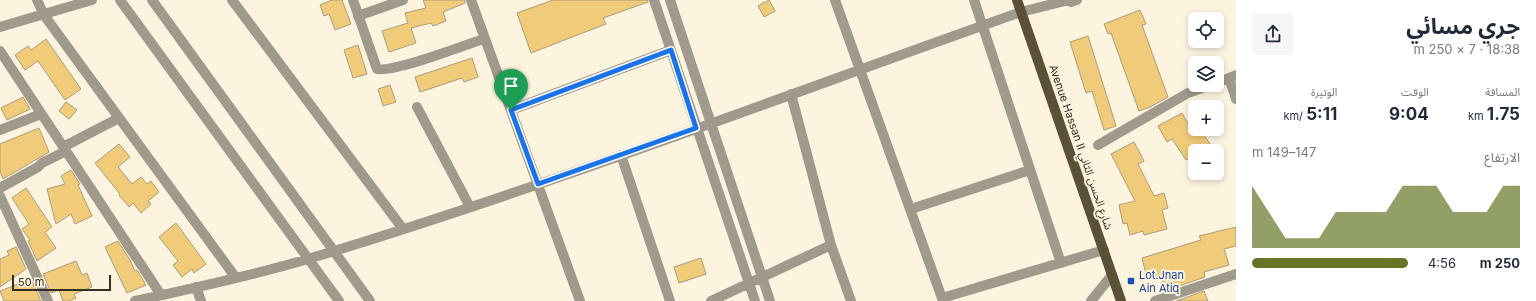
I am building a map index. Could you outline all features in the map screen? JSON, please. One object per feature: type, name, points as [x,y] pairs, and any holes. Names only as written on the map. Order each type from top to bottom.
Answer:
[{"type":"main road","name":"Avenue Hassan II شارع الحسن الثاني","points":[[1017,0],[1121,301]]},
{"type":"street","points":[[37,0],[44,15],[236,278]]},
{"type":"street","points":[[0,27],[92,0]]},
{"type":"street","points":[[120,0],[339,301]]},
{"type":"street","points":[[152,0],[370,301]]},
{"type":"street","points":[[232,0],[403,229]]},
{"type":"street","points":[[353,0],[376,67],[380,70],[403,65],[484,39]]},
{"type":"street","points":[[358,16],[403,0]]},
{"type":"street","points":[[654,0],[754,301]]},
{"type":"street","points":[[670,0],[761,278],[770,301]]},
{"type":"street","points":[[835,0],[943,300],[1104,250]]},
{"type":"street","points":[[974,0],[1061,263]]},
{"type":"street","points":[[139,301],[308,259],[403,229],[538,184],[982,25],[1064,0],[1071,2],[1077,0]]},
{"type":"street","points":[[475,1],[484,39],[580,301]]},
{"type":"street","points":[[511,110],[671,50]]},
{"type":"street","points":[[0,51],[161,295]]},
{"type":"street","points":[[1233,77],[1236,99]]},
{"type":"street","points":[[1098,145],[1191,92]]},
{"type":"street","points":[[791,94],[831,245],[851,301]]},
{"type":"street","points":[[418,107],[470,207]]},
{"type":"street","points":[[0,130],[41,114]]},
{"type":"street","points":[[0,188],[119,118]]},
{"type":"street","points":[[621,154],[670,301]]},
{"type":"street","points":[[911,209],[1030,170]]},
{"type":"street","points":[[0,196],[48,301]]},
{"type":"street","points":[[711,301],[831,245]]},
{"type":"street","points":[[1154,301],[1236,274]]},
{"type":"street","points":[[1092,301],[1112,275]]},
{"type":"street","points":[[196,287],[201,301]]},
{"type":"building","points":[[332,0],[342,0],[351,24],[335,30],[329,14],[324,16],[320,5]]},
{"type":"building","points":[[423,0],[465,0],[465,3],[443,12],[446,21],[433,26],[431,23],[411,28],[416,43],[389,52],[382,31],[408,23],[405,13],[426,8]]},
{"type":"building","points":[[553,0],[648,0],[648,2],[603,18],[606,24],[531,53],[517,13]]},
{"type":"building","points":[[769,0],[775,11],[764,17],[758,6]]},
{"type":"building","points":[[1140,10],[1146,24],[1142,25],[1168,97],[1139,111],[1111,33],[1108,34],[1104,24]]},
{"type":"building","points":[[1088,36],[1116,126],[1104,130],[1092,91],[1086,93],[1070,42]]},
{"type":"building","points":[[46,39],[81,89],[65,100],[38,61],[25,70],[15,55],[28,46],[31,50]]},
{"type":"building","points":[[358,45],[367,74],[353,78],[344,50]]},
{"type":"building","points":[[472,58],[478,77],[464,82],[462,78],[420,92],[415,77]]},
{"type":"building","points":[[390,85],[396,102],[383,106],[378,89]]},
{"type":"building","points":[[23,97],[30,109],[7,120],[1,108]]},
{"type":"building","points":[[66,102],[77,110],[69,119],[59,111]]},
{"type":"building","points":[[1182,113],[1188,124],[1188,136],[1205,136],[1210,144],[1188,144],[1188,159],[1186,160],[1172,139],[1167,142],[1158,126]]},
{"type":"building","points":[[39,128],[49,152],[3,179],[0,171],[0,144]]},
{"type":"building","points":[[1134,142],[1144,161],[1138,164],[1154,196],[1164,193],[1168,208],[1162,210],[1167,229],[1144,235],[1143,231],[1130,235],[1127,223],[1123,224],[1119,205],[1135,201],[1111,154]]},
{"type":"building","points":[[119,144],[130,157],[118,167],[132,184],[141,177],[147,184],[151,181],[159,192],[148,201],[151,204],[141,213],[133,203],[129,207],[95,163]]},
{"type":"building","points":[[71,170],[80,184],[78,185],[92,216],[75,224],[71,214],[56,224],[47,189],[65,184],[61,176]]},
{"type":"building","points":[[26,188],[52,227],[45,232],[56,248],[37,261],[28,241],[30,240],[22,229],[29,224],[12,198]]},
{"type":"building","points":[[176,223],[206,264],[194,273],[192,269],[182,277],[173,265],[178,261],[159,237]]},
{"type":"building","points":[[1236,227],[1236,246],[1224,249],[1229,265],[1204,272],[1205,277],[1165,291],[1161,274],[1147,278],[1142,258],[1201,240],[1199,236]]},
{"type":"building","points":[[118,241],[135,271],[137,270],[146,285],[127,293],[105,247]]},
{"type":"building","points":[[16,247],[26,269],[0,287],[0,259],[9,255],[7,251]]},
{"type":"building","points":[[701,258],[706,274],[679,283],[674,267]]},
{"type":"building","points":[[76,261],[82,275],[87,273],[92,287],[74,294],[76,298],[69,301],[63,301],[59,290],[51,293],[43,274]]},
{"type":"building","points":[[31,279],[41,301],[4,301],[0,291]]},
{"type":"building","points":[[1204,291],[1208,301],[1176,301]]},
{"type":"place","name":"Lot.Jnan Ain Atiq","points":[[1131,281]]},
{"type":"route","points":[[671,50],[696,128],[538,184],[511,110],[671,50]]}]
